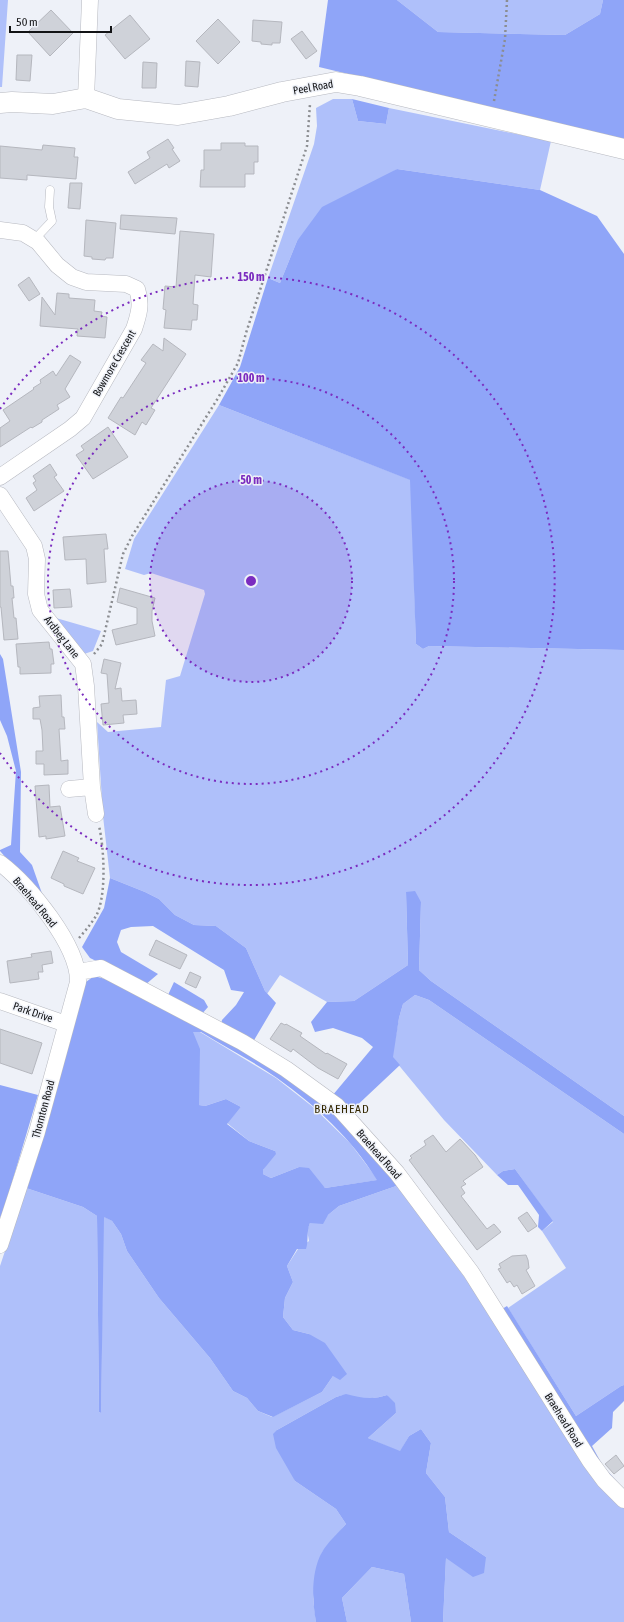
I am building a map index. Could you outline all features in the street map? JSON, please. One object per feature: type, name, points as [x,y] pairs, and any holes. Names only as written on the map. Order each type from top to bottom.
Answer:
[{"type":"street","points":[[86,98],[90,0]]},
{"type":"street","name":"Peel Road","points":[[0,103],[12,102],[53,104],[86,98],[118,109],[178,115],[229,106],[310,86],[336,82],[360,86],[624,149]]},
{"type":"street","name":"Bowmore Crescent","points":[[0,230],[23,233],[38,242],[56,265],[72,277],[86,282],[126,284],[137,289],[140,299],[139,314],[134,329],[82,418],[70,429],[0,477]]},
{"type":"street","name":"Ardbeg Lane","points":[[0,495],[34,546],[37,559],[36,594],[40,610],[83,664],[86,686],[92,787],[96,814]]},
{"type":"street","points":[[69,789],[92,787]]},
{"type":"street","name":"Braehead Road","points":[[0,864],[24,886],[55,922],[70,951],[78,972],[101,968],[236,1038],[286,1069],[337,1106],[397,1173],[471,1272],[590,1461],[604,1480],[624,1500]]},
{"type":"street","name":"Thornton Road","points":[[0,1245],[37,1132],[78,982],[78,972]]},
{"type":"street","name":"Park Drive","points":[[0,1001],[66,1024]]},
{"type":"lane","points":[[34,240],[52,221],[49,207],[50,190]]},
{"type":"path","points":[[491,117],[505,39],[507,0]]},
{"type":"path","points":[[83,664],[99,650],[102,644],[123,554],[132,536],[218,398],[238,362],[246,333],[307,146],[310,122],[310,86]]},
{"type":"path","points":[[70,951],[96,915],[102,899],[104,873],[100,830],[96,814]]},
{"type":"shaded area","points":[[0,0],[8,0],[2,87],[0,87]]},
{"type":"shaded area","points":[[328,0],[397,0],[438,32],[565,35],[600,14],[603,0],[624,0],[624,140],[319,67]]},
{"type":"shaded area","points":[[397,0],[603,0],[600,14],[565,35],[438,32]]},
{"type":"shaded area","points":[[333,99],[352,99],[358,121],[386,124],[389,108],[551,141],[540,190],[397,169],[297,241],[280,283],[268,278],[314,144],[317,126],[316,108]]},
{"type":"shaded area","points":[[352,99],[389,108],[386,124],[358,121]]},
{"type":"shaded area","points":[[397,169],[540,190],[597,216],[624,254],[624,650],[429,646],[423,649],[416,644],[410,480],[219,405],[240,367],[268,278],[280,283],[297,241],[322,207]]},
{"type":"shaded area","points":[[219,405],[411,480],[416,644],[423,649],[429,646],[624,650],[624,1116],[431,981],[419,970],[421,902],[406,892],[408,965],[354,1001],[327,1002],[280,975],[267,994],[246,948],[216,926],[194,925],[175,915],[159,899],[110,878],[103,816],[97,722],[108,732],[161,727],[166,680],[180,676],[205,594],[204,590],[151,573],[144,575],[125,569],[134,539]]},
{"type":"shaded area","points":[[56,618],[101,631],[93,651],[84,654]]},
{"type":"shaded area","points":[[0,654],[3,659],[21,772],[20,852],[32,865],[45,902],[0,851],[11,845],[16,771],[7,736],[0,720]]},
{"type":"shaded area","points":[[110,878],[159,899],[175,915],[194,925],[216,926],[246,948],[265,991],[276,1003],[253,1042],[221,1025],[222,1020],[236,1005],[244,992],[231,990],[224,970],[153,926],[131,927],[121,930],[117,942],[121,952],[158,974],[145,985],[90,958],[82,947],[104,908]]},
{"type":"shaded area","points":[[415,891],[421,902],[419,970],[431,981],[624,1116],[624,1134],[429,1000],[415,995],[403,1004],[399,1018],[393,1057],[400,1065],[350,1112],[332,1096],[373,1047],[362,1038],[333,1028],[315,1032],[311,1022],[327,1002],[354,1001],[408,965],[406,892]]},
{"type":"shaded area","points":[[94,976],[113,981],[217,1032],[335,1110],[399,1185],[339,1206],[328,1215],[323,1224],[310,1223],[306,1249],[297,1249],[287,1266],[293,1282],[285,1298],[283,1317],[293,1330],[309,1334],[325,1343],[347,1374],[340,1380],[333,1376],[322,1392],[273,1417],[258,1411],[247,1398],[233,1391],[210,1358],[159,1298],[127,1251],[121,1234],[112,1221],[104,1217],[101,1413],[99,1412],[97,1216],[83,1207],[26,1188],[86,982]],"holes":[[[193,1032],[201,1032],[268,1072],[291,1088],[319,1111],[356,1151],[377,1180],[325,1188],[309,1168],[299,1167],[271,1178],[263,1174],[263,1170],[276,1154],[275,1151],[249,1141],[227,1124],[241,1107],[226,1099],[205,1106],[199,1105],[200,1049]]]},
{"type":"shaded area","points":[[174,982],[204,1000],[208,1007],[201,1015],[168,995]]},
{"type":"shaded area","points":[[415,995],[429,1000],[624,1134],[624,1385],[576,1416],[508,1308],[566,1268],[542,1231],[553,1222],[515,1169],[503,1171],[497,1175],[444,1120],[392,1057],[403,1004]]},
{"type":"shaded area","points":[[192,1032],[200,1032],[276,1078],[313,1107],[350,1143],[378,1180],[325,1188],[299,1167],[271,1178],[263,1174],[263,1170],[275,1151],[249,1141],[227,1123],[241,1107],[226,1099],[205,1106],[198,1105],[198,1078]]},
{"type":"shaded area","points":[[0,1085],[38,1095],[5,1206],[0,1218]]},
{"type":"shaded area","points":[[515,1169],[553,1221],[542,1231],[538,1227],[539,1215],[518,1185],[508,1185],[497,1175],[503,1171]]},
{"type":"shaded area","points":[[399,1185],[474,1290],[624,1507],[624,1622],[443,1622],[446,1557],[486,1557],[449,1532],[445,1497],[426,1473],[431,1443],[421,1429],[409,1436],[400,1452],[368,1438],[396,1413],[387,1395],[380,1397],[358,1398],[345,1395],[336,1397],[277,1430],[295,1481],[336,1509],[346,1524],[322,1552],[313,1599],[316,1622],[0,1622],[0,1266],[26,1188],[83,1207],[97,1216],[99,1412],[101,1413],[103,1216],[112,1221],[121,1234],[127,1251],[159,1298],[210,1358],[233,1391],[247,1398],[258,1411],[272,1417],[322,1392],[333,1376],[309,1334],[293,1330],[283,1317],[285,1298],[293,1282],[287,1266],[298,1249],[309,1241],[307,1230],[310,1223],[328,1215],[339,1206]]},
{"type":"shaded area","points":[[507,1306],[576,1416],[624,1385],[624,1401],[613,1412],[612,1428],[592,1446],[603,1466],[620,1485],[617,1488],[601,1470],[502,1309]]},
{"type":"shaded area","points":[[346,1394],[366,1398],[377,1398],[387,1395],[395,1403],[396,1413],[368,1438],[400,1451],[409,1436],[421,1429],[431,1443],[426,1473],[445,1497],[449,1532],[486,1557],[484,1573],[473,1577],[446,1558],[443,1622],[411,1622],[404,1574],[372,1567],[342,1598],[347,1622],[316,1622],[313,1586],[318,1560],[327,1545],[346,1524],[336,1509],[295,1481],[276,1448],[273,1434],[277,1430],[336,1397]]},
{"type":"shaded area","points":[[372,1567],[404,1574],[411,1622],[347,1622],[342,1598]]},
{"type":"building","points":[[51,10],[73,33],[50,56],[28,32]]},
{"type":"building","points":[[130,15],[150,39],[125,59],[105,35]]},
{"type":"building","points":[[218,19],[240,42],[218,64],[196,41]]},
{"type":"building","points":[[253,20],[282,22],[280,43],[272,43],[272,45],[252,41]]},
{"type":"building","points":[[302,31],[317,51],[306,59],[291,39]]},
{"type":"building","points":[[17,55],[32,55],[30,81],[16,80]]},
{"type":"building","points":[[186,61],[200,62],[198,87],[185,86]]},
{"type":"building","points":[[143,62],[157,63],[156,88],[142,88]]},
{"type":"building","points":[[168,139],[174,148],[172,149],[180,161],[169,168],[167,164],[135,184],[128,172],[150,158],[147,152]]},
{"type":"building","points":[[221,143],[245,143],[245,146],[258,146],[258,162],[254,162],[254,174],[245,174],[245,187],[200,187],[201,170],[204,170],[204,150],[221,150]]},
{"type":"building","points":[[43,145],[75,148],[74,157],[78,157],[76,179],[27,175],[27,180],[0,178],[0,146],[42,150]]},
{"type":"building","points":[[70,183],[82,183],[80,209],[68,208]]},
{"type":"building","points":[[121,215],[177,218],[175,234],[120,229]]},
{"type":"building","points":[[86,220],[116,223],[113,258],[106,258],[105,260],[92,259],[92,257],[84,256]]},
{"type":"building","points":[[180,231],[214,234],[211,277],[195,275],[193,304],[198,305],[197,320],[192,320],[191,330],[164,328],[166,310],[163,309],[165,286],[176,287]]},
{"type":"building","points":[[29,277],[40,294],[29,301],[18,285]]},
{"type":"building","points":[[57,293],[69,294],[69,298],[95,300],[94,311],[102,312],[101,316],[107,317],[105,338],[77,336],[78,329],[40,326],[42,297],[55,315]]},
{"type":"building","points":[[164,338],[186,354],[151,408],[155,410],[146,425],[142,422],[135,435],[108,418],[121,397],[123,398],[146,363],[141,360],[153,344],[163,351]]},
{"type":"building","points":[[70,355],[81,362],[65,389],[70,397],[57,405],[59,409],[42,420],[42,422],[32,428],[31,427],[0,447],[0,428],[10,421],[3,410],[34,389],[33,388],[41,383],[40,380],[53,371],[56,376]]},
{"type":"building","points":[[108,427],[128,457],[93,479],[76,455],[84,450],[81,446]]},
{"type":"building","points":[[50,464],[57,475],[54,477],[64,491],[34,511],[26,498],[37,490],[33,483],[36,481],[33,476]]},
{"type":"building","points":[[106,534],[108,549],[104,549],[106,582],[87,584],[86,559],[65,560],[63,537]]},
{"type":"building","points":[[0,551],[8,551],[11,586],[13,586],[14,598],[12,598],[14,618],[16,618],[18,639],[4,640],[0,607]]},
{"type":"building","points":[[120,588],[155,598],[152,611],[152,621],[155,636],[116,645],[112,630],[137,624],[137,608],[117,602]]},
{"type":"building","points":[[70,589],[72,607],[54,608],[53,590]]},
{"type":"building","points":[[49,642],[50,649],[52,649],[54,664],[51,664],[51,673],[20,674],[16,644]]},
{"type":"building","points":[[104,659],[121,663],[115,689],[121,688],[122,701],[136,700],[137,714],[123,715],[124,723],[103,725],[101,704],[109,703],[107,674],[101,673]]},
{"type":"building","points":[[61,695],[62,717],[64,717],[65,729],[59,729],[61,761],[68,760],[68,774],[44,775],[44,764],[36,764],[36,751],[43,751],[42,730],[40,719],[33,719],[33,708],[40,707],[39,696]]},
{"type":"building","points":[[49,785],[50,807],[60,806],[65,836],[46,839],[46,836],[39,837],[35,786]]},
{"type":"building","points":[[63,851],[79,858],[77,861],[95,868],[83,894],[64,886],[64,884],[51,878]]},
{"type":"building","points":[[156,940],[187,955],[180,969],[149,955]]},
{"type":"building","points":[[51,951],[53,963],[42,965],[43,972],[38,972],[39,979],[10,983],[7,961],[32,957],[31,954]]},
{"type":"building","points":[[190,972],[201,977],[196,988],[185,983]]},
{"type":"building","points":[[281,1023],[286,1024],[302,1033],[300,1036],[326,1054],[327,1053],[347,1064],[338,1079],[318,1068],[293,1049],[291,1052],[270,1039]]},
{"type":"building","points":[[0,1029],[42,1043],[32,1074],[0,1063]]},
{"type":"building","points":[[433,1135],[446,1152],[460,1139],[475,1155],[483,1167],[463,1181],[466,1184],[461,1187],[465,1193],[461,1196],[487,1229],[494,1224],[501,1232],[477,1250],[409,1160],[412,1158],[410,1156],[426,1145],[424,1141]]},
{"type":"building","points":[[527,1212],[537,1226],[528,1232],[518,1218]]},
{"type":"building","points":[[526,1255],[529,1268],[526,1270],[535,1286],[522,1294],[517,1285],[514,1287],[510,1281],[507,1283],[498,1269],[501,1268],[499,1264],[512,1256]]},
{"type":"building","points":[[616,1455],[624,1466],[614,1474],[605,1464]]},
{"type":"district","name":"BRAEHEAD","points":[[342,1109]]}]
